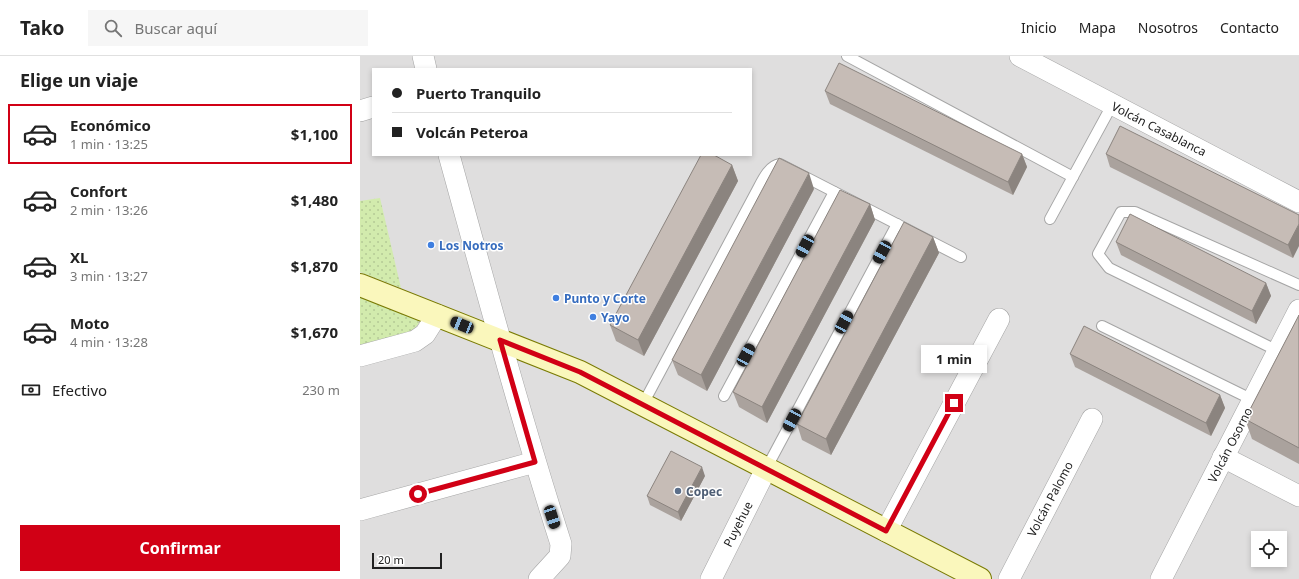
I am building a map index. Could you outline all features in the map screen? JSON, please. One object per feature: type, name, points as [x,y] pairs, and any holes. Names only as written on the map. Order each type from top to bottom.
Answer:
[{"type":"main road","points":[[360,285],[580,372],[980,579]]},
{"type":"street","points":[[423,56],[426,68]]},
{"type":"street","name":"Volcán Casablanca","points":[[1020,56],[1299,202]]},
{"type":"street","points":[[360,111],[372,107]]},
{"type":"street","points":[[450,156],[500,340],[535,462],[562,548],[557,560],[539,579]]},
{"type":"street","name":"Volcán Osorno","points":[[1161,579],[1299,310]]},
{"type":"street","points":[[360,356],[415,341],[425,334],[437,315]]},
{"type":"street","points":[[886,531],[999,319]]},
{"type":"street","name":"Volcán Palomo","points":[[1009,579],[1092,420]]},
{"type":"street","points":[[1224,457],[1299,496]]},
{"type":"street","points":[[360,510],[535,462]]},
{"type":"street","name":"Puyehue","points":[[710,579],[766,469]]},
{"type":"lane","points":[[847,56],[1073,177]]},
{"type":"lane","points":[[1050,219],[1112,104]]},
{"type":"lane","points":[[643,404],[770,168],[774,165],[780,164],[961,257]]},
{"type":"lane","points":[[724,396],[834,192]]},
{"type":"lane","points":[[1278,351],[1109,268],[1098,254],[1121,212],[1135,212],[1299,286]]},
{"type":"lane","points":[[766,469],[897,224]]},
{"type":"lane","points":[[1102,326],[1253,400]]},
{"type":"shaded area","points":[[360,56],[1299,56],[1299,579],[360,579]]},
{"type":"green space","points":[[380,198],[401,288],[360,272],[360,201]]},
{"type":"green space","points":[[360,297],[418,319],[419,323],[409,332],[401,335],[360,345]]},
{"type":"building","points":[[839,63],[1022,154],[1008,182],[825,91]]},
{"type":"building","points":[[1120,126],[1299,215],[1299,224],[1288,245],[1106,154]]},
{"type":"building","points":[[700,156],[716,156],[732,165],[638,340],[610,325]]},
{"type":"building","points":[[779,158],[809,173],[701,375],[672,360]]},
{"type":"building","points":[[840,190],[870,204],[762,407],[733,392]]},
{"type":"building","points":[[1130,214],[1266,283],[1252,311],[1116,242]]},
{"type":"building","points":[[904,222],[933,237],[826,439],[797,424]]},
{"type":"building","points":[[1299,315],[1299,448],[1245,419]]},
{"type":"building","points":[[1084,326],[1220,395],[1206,423],[1070,354]]},
{"type":"building","name":"Copec","points":[[671,451],[702,467],[678,512],[647,496]]},
{"type":"place","name":"Los Notros","points":[[431,245]]},
{"type":"place","name":"Punto y Corte","points":[[556,298]]},
{"type":"place","name":"Yayo","points":[[593,317]]},
{"type":"place","name":"Copec","points":[[678,491]]},
{"type":"route","points":[[418,494],[535,462],[500,340],[549,358],[580,372],[886,531],[954,403]]}]
